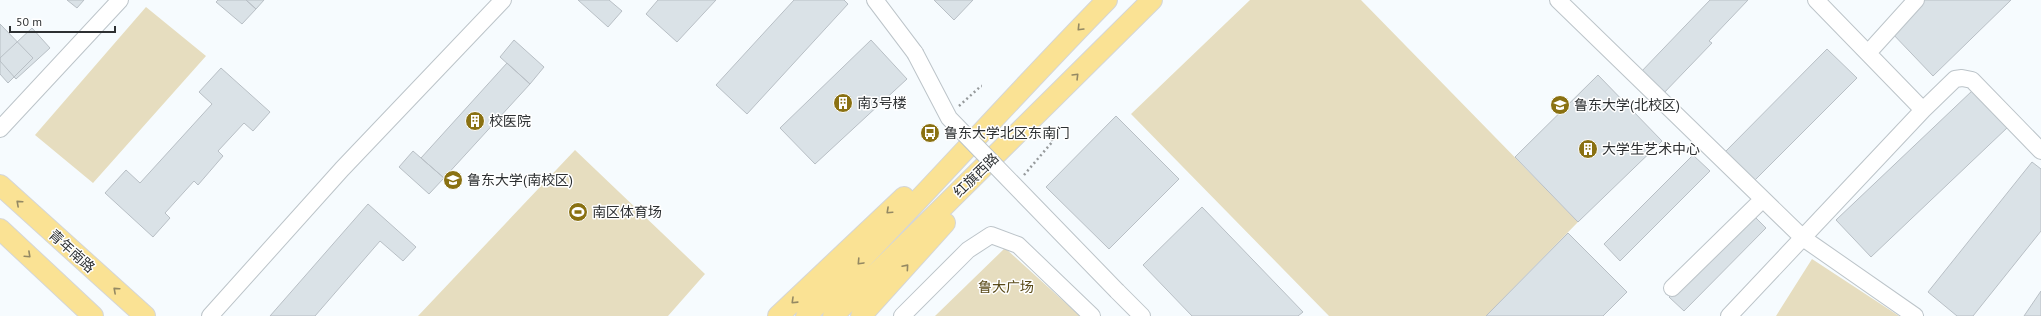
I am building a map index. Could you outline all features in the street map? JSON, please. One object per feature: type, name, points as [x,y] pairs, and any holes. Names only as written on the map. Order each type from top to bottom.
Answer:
[{"type":"main road","name":"红旗西路","points":[[806,316],[858,264],[1030,79],[1107,0]]},
{"type":"main road","name":"红旗西路","points":[[833,316],[1049,104],[1152,0]]},
{"type":"main road","points":[[778,316],[1030,79]]},
{"type":"main road","points":[[861,316],[1049,104]]},
{"type":"main road","name":"青年南路","points":[[0,185],[145,316]]},
{"type":"main road","points":[[0,229],[93,316]]},
{"type":"street","points":[[0,129],[120,0]]},
{"type":"street","points":[[210,316],[342,170],[503,0]]},
{"type":"street","points":[[875,0],[915,53],[949,118],[1142,316]]},
{"type":"street","points":[[1558,0],[1803,238],[1915,316]]},
{"type":"street","points":[[1816,0],[1923,110]]},
{"type":"street","points":[[1868,53],[1916,0]]},
{"type":"street","points":[[1729,316],[1923,110],[1955,79],[1962,78],[1972,80],[2041,151]]},
{"type":"street","points":[[1672,288],[1763,199]]},
{"type":"street","points":[[902,316],[968,250],[991,235],[1018,245],[1092,316]]},
{"type":"path","points":[[958,108],[982,86]]},
{"type":"path","points":[[1020,180],[1053,142],[1044,131]]},
{"type":"green space","points":[[1250,0],[1361,0],[1578,222],[1486,316],[1329,316],[1131,114]]},
{"type":"green space","points":[[146,7],[206,56],[93,183],[35,135]]},
{"type":"green space","name":"南区体育场","points":[[575,150],[705,274],[668,316],[418,316]]},
{"type":"green space","name":"鲁大广场","points":[[1005,248],[1080,316],[935,316]]},
{"type":"green space","points":[[1812,259],[1899,316],[1776,316]]},
{"type":"building","points":[[67,0],[84,0],[77,8]]},
{"type":"building","points":[[218,0],[246,0],[256,9],[242,24],[216,2]]},
{"type":"building","points":[[246,0],[264,0],[256,9]]},
{"type":"building","points":[[578,0],[609,0],[622,11],[608,27]]},
{"type":"building","points":[[658,0],[716,0],[677,42],[646,14]]},
{"type":"building","points":[[794,0],[844,0],[848,4],[747,114],[716,85]]},
{"type":"building","points":[[934,0],[973,0],[954,20]]},
{"type":"building","points":[[1710,0],[1748,0],[1709,41],[1712,43],[1661,96],[1639,74]]},
{"type":"building","points":[[1922,0],[2011,0],[1933,76],[1890,31]]},
{"type":"building","points":[[0,24],[33,58],[8,83],[0,74]]},
{"type":"building","points":[[32,28],[50,48],[16,79],[0,61],[0,58]]},
{"type":"building","points":[[514,40],[544,67],[530,84],[500,57]]},
{"type":"building","name":"南3号楼","points":[[871,40],[907,79],[815,164],[780,128]]},
{"type":"building","points":[[1827,49],[1857,78],[1753,182],[1724,153]]},
{"type":"building","name":"校医院","points":[[507,63],[530,84],[444,178],[421,158]]},
{"type":"building","points":[[221,68],[270,112],[253,131],[244,123],[218,151],[223,156],[198,185],[194,181],[165,213],[170,218],[153,237],[105,193],[126,170],[140,183],[212,104],[199,92]]},
{"type":"building","name":"大学生艺术中心","points":[[1598,75],[1662,141],[1578,222],[1515,157]]},
{"type":"building","points":[[1973,90],[2008,127],[1871,257],[1836,220]]},
{"type":"building","points":[[1116,116],[1179,179],[1109,249],[1046,187]]},
{"type":"building","points":[[413,151],[444,178],[429,194],[399,167]]},
{"type":"building","points":[[1693,155],[1710,171],[1620,261],[1604,244]]},
{"type":"building","points":[[2032,162],[2041,169],[2041,231],[1973,316],[1957,316],[1928,292]]},
{"type":"building","points":[[368,204],[416,247],[403,261],[380,241],[315,316],[270,316]]},
{"type":"building","points":[[1202,207],[1303,312],[1298,316],[1192,316],[1143,265]]},
{"type":"building","points":[[1751,213],[1766,228],[1684,311],[1669,297]]},
{"type":"building","points":[[1568,233],[1627,292],[1603,316],[1486,316]]},
{"type":"building","points":[[2041,291],[2041,316],[2024,316]]},
{"type":"place","name":"南3号楼","points":[[843,103]]},
{"type":"place","name":"鲁东大学(北校区)","points":[[1560,105]]},
{"type":"place","name":"校医院","points":[[475,121]]},
{"type":"place","name":"鲁东大学北区东南门","points":[[930,133]]},
{"type":"place","name":"大学生艺术中心","points":[[1588,149]]},
{"type":"place","name":"鲁东大学(南校区)","points":[[453,180]]},
{"type":"place","name":"南区体育场","points":[[578,212]]}]
